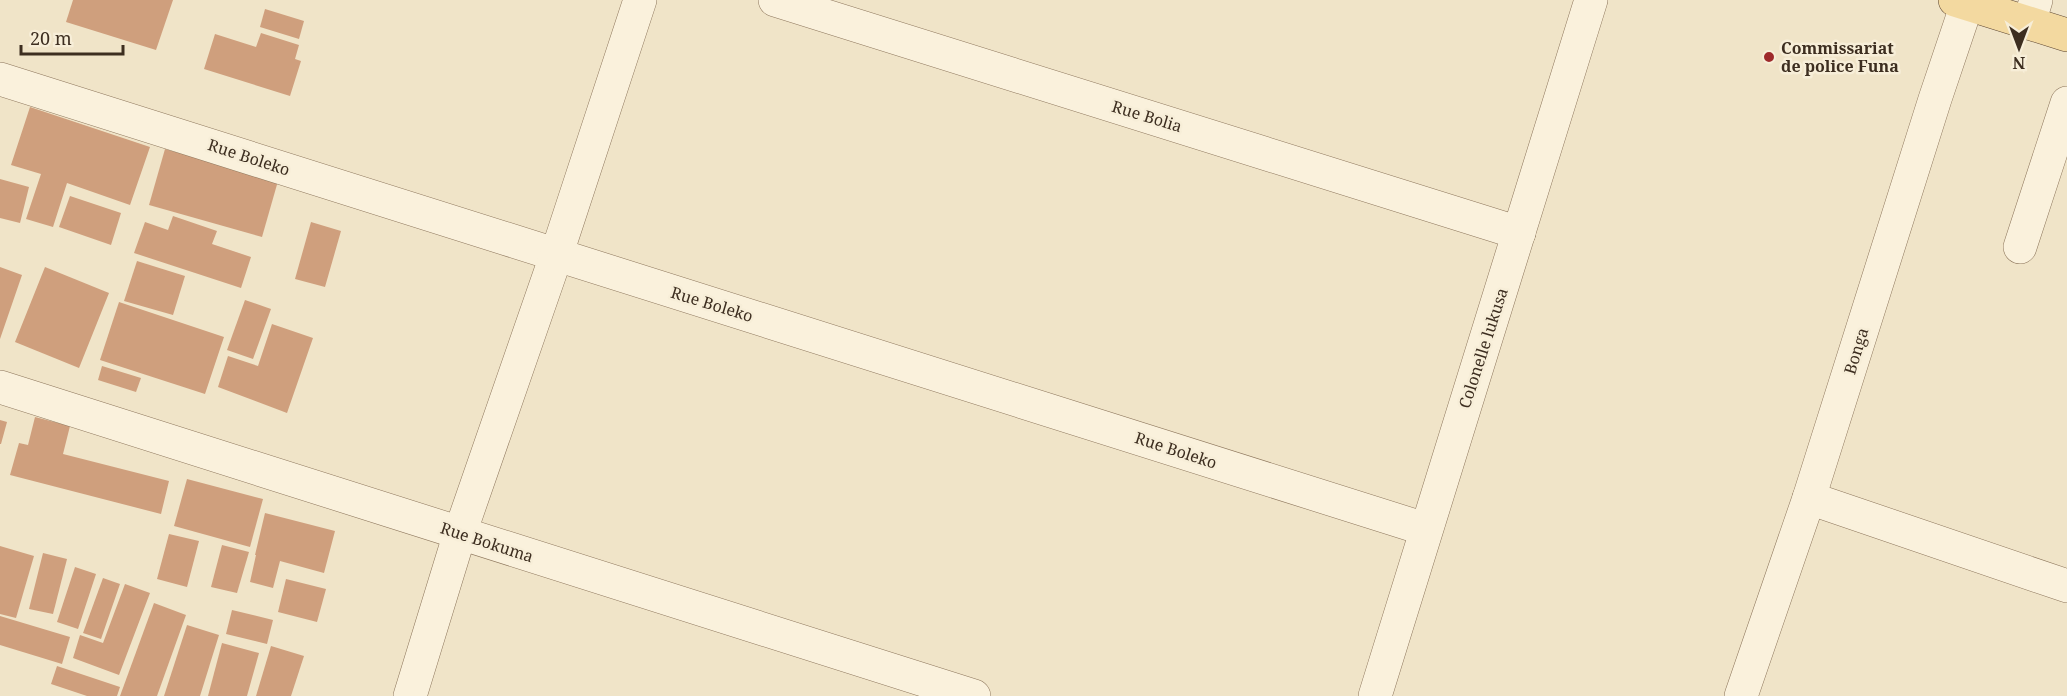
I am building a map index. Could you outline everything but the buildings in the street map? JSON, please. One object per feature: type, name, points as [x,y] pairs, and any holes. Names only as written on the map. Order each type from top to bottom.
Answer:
[{"type":"main road","points":[[1961,2],[2032,11],[2067,35]]},
{"type":"street","points":[[410,696],[459,533],[556,255],[640,0]]},
{"type":"street","name":"Rue Bolia","points":[[775,0],[1519,233]]},
{"type":"street","name":"Colonelle lukusa","points":[[1375,696],[1591,0]]},
{"type":"street","name":"Bonga","points":[[1741,696],[1809,498],[1935,99],[1961,2]]},
{"type":"street","name":"Rue Boleko","points":[[0,79],[1425,529]]},
{"type":"street","points":[[2020,247],[2067,103]]},
{"type":"street","name":"Rue Bokuma","points":[[0,387],[974,696]]},
{"type":"street","points":[[1809,498],[2067,586]]},
{"type":"place","name":"Commissariat de police Funa","points":[[1769,57]]}]
